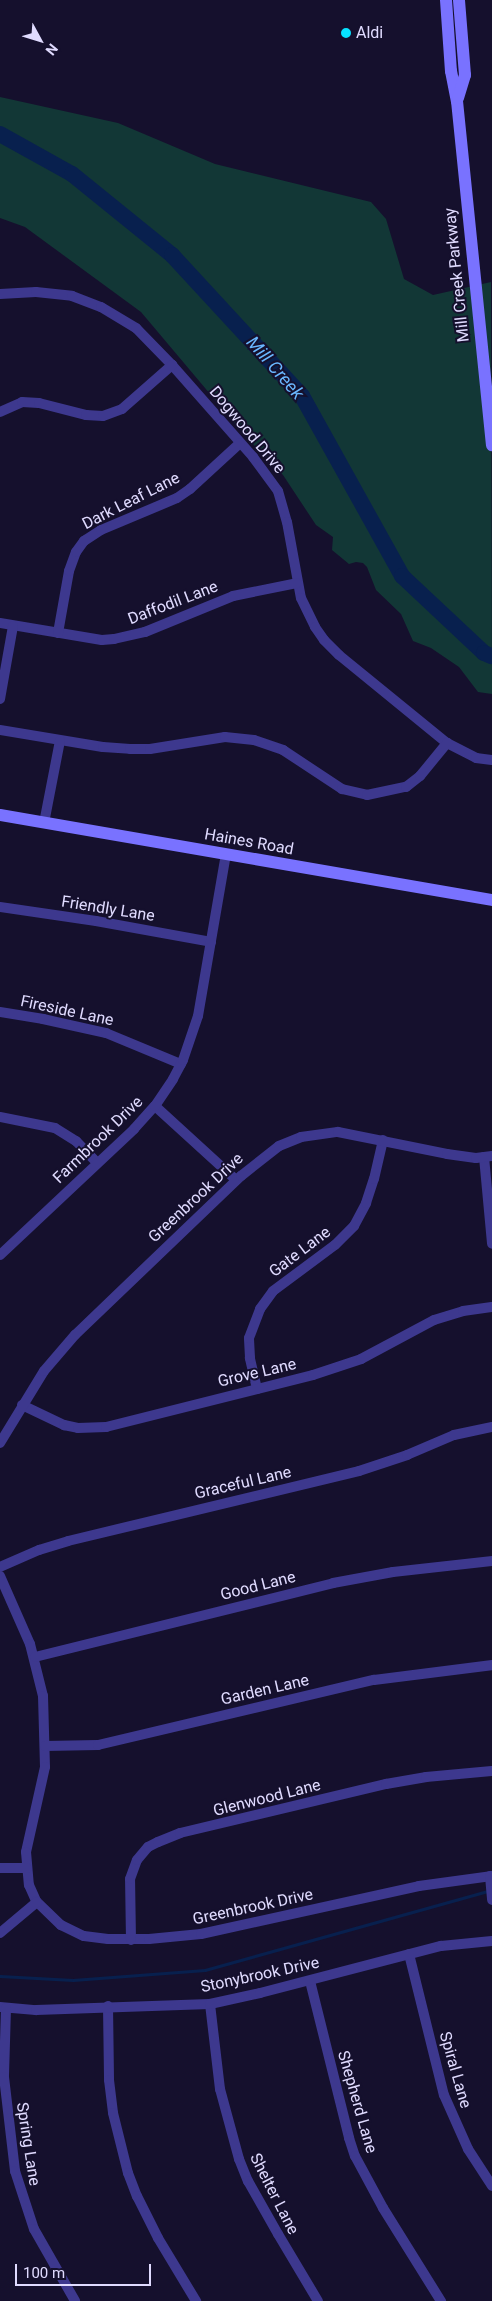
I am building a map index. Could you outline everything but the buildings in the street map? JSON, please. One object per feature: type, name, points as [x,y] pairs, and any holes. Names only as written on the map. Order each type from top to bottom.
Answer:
[{"type":"main road","name":"Mill Creek Parkway","points":[[446,0],[451,71],[457,100],[492,445]]},
{"type":"main road","name":"Mill Creek Parkway","points":[[457,100],[465,74],[459,0]]},
{"type":"main road","name":"Haines Road","points":[[0,815],[492,900]]},
{"type":"street","name":"Dogwood Drive","points":[[0,294],[53,293],[85,300],[122,318],[136,328],[172,365],[271,481],[283,504],[297,583],[307,612],[324,640],[339,655],[447,743],[476,758],[492,760]]},
{"type":"street","points":[[0,412],[22,402],[38,403],[86,415],[103,416],[122,409],[172,365]]},
{"type":"street","name":"Dark Leaf Lane","points":[[58,633],[69,571],[73,558],[84,541],[101,530],[177,498],[190,489],[240,443]]},
{"type":"street","name":"Daffodil Lane","points":[[0,623],[102,640],[130,637],[233,596],[297,583]]},
{"type":"street","points":[[0,699],[13,626]]},
{"type":"street","points":[[0,730],[60,741],[130,750],[150,749],[225,737],[254,740],[283,750],[342,789],[367,795],[406,788],[420,776],[447,743]]},
{"type":"street","points":[[44,822],[60,741]]},
{"type":"street","name":"Farmbrook Drive","points":[[0,1255],[134,1129],[155,1106],[181,1064],[198,1016],[226,854]]},
{"type":"street","name":"Friendly Lane","points":[[0,907],[96,921],[212,942]]},
{"type":"street","name":"Fireside Lane","points":[[0,1012],[106,1032],[181,1064]]},
{"type":"street","points":[[155,1106],[236,1180]]},
{"type":"street","points":[[0,1117],[55,1128],[76,1140],[97,1163]]},
{"type":"street","name":"Greenbrook Drive","points":[[0,1443],[44,1371],[75,1335],[236,1180],[279,1146],[301,1136],[338,1132],[447,1154],[488,1157]]},
{"type":"street","name":"Gate Lane","points":[[257,1389],[250,1358],[249,1338],[260,1309],[273,1291],[335,1245],[354,1226],[371,1187],[382,1140]]},
{"type":"street","points":[[488,1157],[492,1244]]},
{"type":"street","name":"Grove Lane","points":[[22,1405],[64,1425],[90,1428],[106,1426],[346,1365],[434,1320],[463,1311],[492,1307]]},
{"type":"street","name":"Graceful Lane","points":[[0,1566],[39,1550],[68,1541],[359,1471],[406,1455],[454,1435],[492,1427]]},
{"type":"street","name":"Good Lane","points":[[35,1657],[332,1583],[393,1572],[492,1562]]},
{"type":"street","name":"Greenbrook Drive","points":[[0,1576],[35,1657],[44,1696],[46,1746],[43,1779],[28,1842],[27,1868],[29,1885],[37,1902],[50,1917],[73,1932],[92,1938],[131,1940],[230,1930],[372,1895],[491,1876]]},
{"type":"street","name":"Garden Lane","points":[[46,1746],[98,1745],[374,1680],[492,1665]]},
{"type":"street","name":"Glenwood Lane","points":[[131,1940],[130,1879],[137,1860],[148,1847],[158,1842],[180,1833],[386,1784],[426,1777],[492,1771]]},
{"type":"street","points":[[0,1868],[27,1868]]},
{"type":"street","points":[[491,1876],[492,1900]]},
{"type":"street","points":[[0,1933],[37,1902]]},
{"type":"street","name":"Stonybrook Drive","points":[[3,2008],[36,2010],[108,2006],[210,2004],[310,1981],[441,1946],[492,1941]]},
{"type":"street","name":"Spiral Lane","points":[[409,1954],[444,2095],[468,2149],[492,2186]]},
{"type":"street","name":"Shepherd Lane","points":[[310,1981],[355,2156],[383,2208],[441,2301]]},
{"type":"street","name":"Shelter Lane","points":[[210,2004],[220,2089],[229,2129],[239,2159],[248,2182],[318,2301]]},
{"type":"street","points":[[108,2006],[109,2080],[113,2112],[128,2173],[147,2217],[196,2301]]},
{"type":"street","name":"Spring Lane","points":[[3,2008],[6,2113],[15,2171],[34,2229],[75,2301]]},
{"type":"green space","points":[[0,97],[118,123],[215,164],[371,202],[386,219],[404,279],[433,295],[491,282],[492,694],[478,692],[459,667],[431,648],[413,641],[401,614],[376,590],[367,567],[363,563],[349,564],[332,550],[333,537],[316,525],[283,475],[248,439],[141,312],[25,227],[0,218]]},
{"type":"waterway","name":"Mill Creek","points":[[0,134],[72,174],[172,255],[302,396],[402,576],[484,653],[491,656]]},
{"type":"waterway","points":[[0,1976],[73,1980],[205,1970],[488,1891]]},
{"type":"place","name":"Aldi","points":[[346,33]]}]
